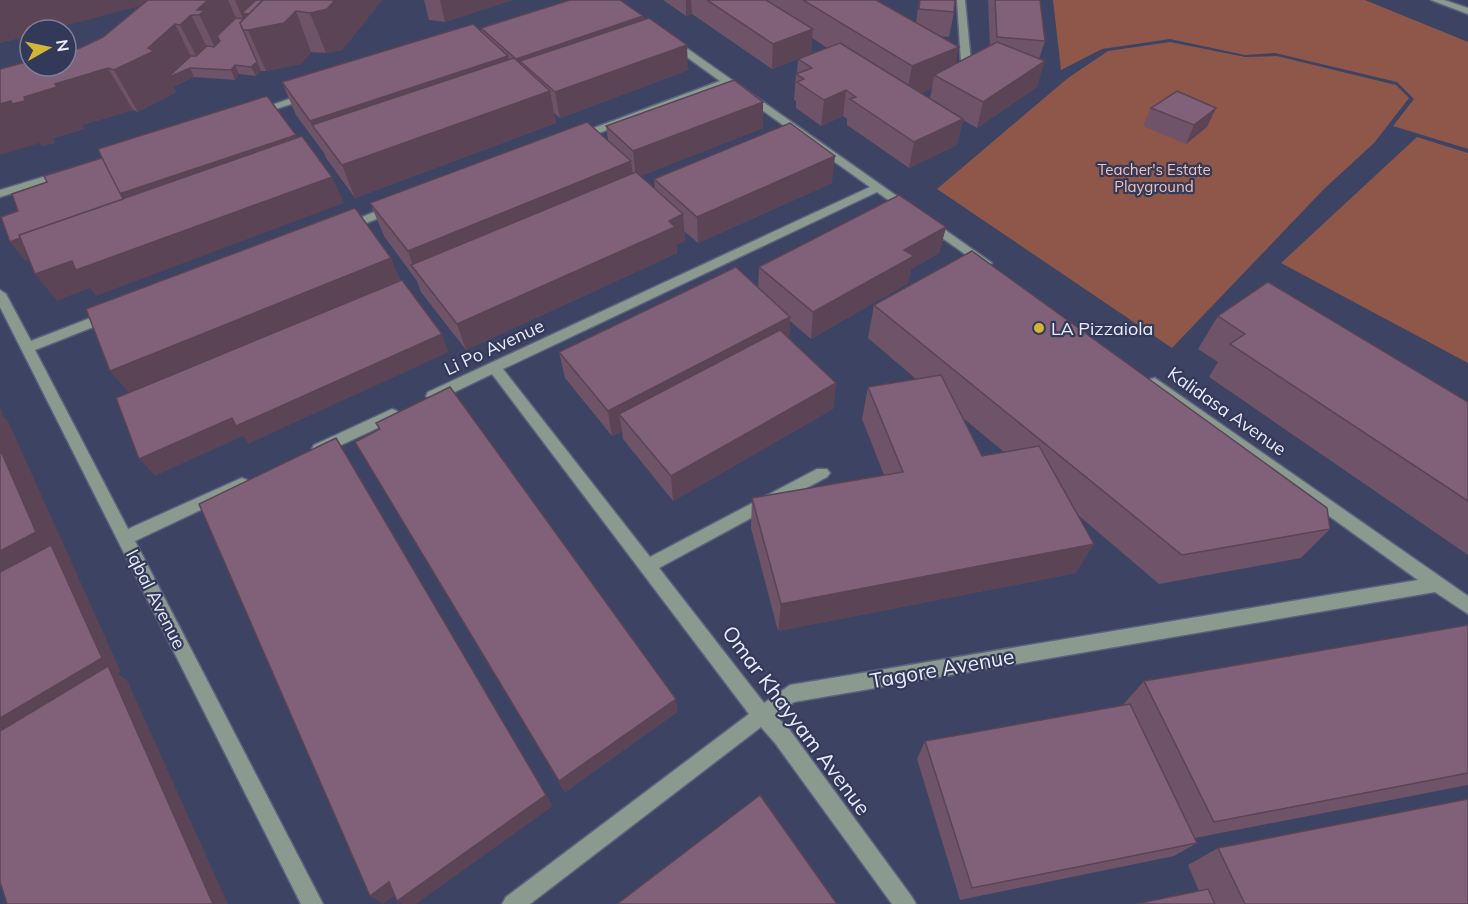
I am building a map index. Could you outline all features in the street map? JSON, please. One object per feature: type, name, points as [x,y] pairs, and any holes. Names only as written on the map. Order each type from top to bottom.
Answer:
[{"type":"street","points":[[957,75],[966,62],[961,0]]},
{"type":"street","points":[[1435,0],[1468,11]]},
{"type":"street","points":[[663,36],[1000,273]]},
{"type":"street","points":[[563,143],[728,81]]},
{"type":"street","points":[[250,114],[318,92]]},
{"type":"street","points":[[0,194],[80,168]]},
{"type":"street","name":"Li Po Avenue","points":[[302,457],[878,187]]},
{"type":"street","points":[[329,232],[407,203]]},
{"type":"street","points":[[964,270],[981,259]]},
{"type":"street","name":"Iqbal Avenue","points":[[0,294],[312,904]]},
{"type":"street","points":[[27,348],[117,313]]},
{"type":"street","name":"Omar Khayyam Avenue","points":[[495,368],[761,714],[782,736],[905,904]]},
{"type":"street","name":"Kalidasa Avenue","points":[[1145,376],[1309,500],[1468,606]]},
{"type":"street","points":[[648,566],[822,473]]},
{"type":"street","points":[[125,538],[259,476]]},
{"type":"street","name":"Tagore Avenue","points":[[513,904],[790,694],[1437,584]]},
{"type":"green space","points":[[1053,0],[1365,0],[1468,42],[1468,149],[1393,126],[1414,99],[1397,82],[1275,53],[1245,55],[1170,39],[1102,49],[1061,70]]},
{"type":"green space","name":"Teacher's Estate Playground","points":[[1170,42],[1245,57],[1277,56],[1396,85],[1409,98],[1374,143],[1324,189],[1172,348],[937,189],[1068,78],[1108,51]]},
{"type":"green space","points":[[1417,137],[1468,153],[1468,363],[1281,263]]},
{"type":"building","points":[[148,0],[208,0],[197,10],[205,10],[199,15],[191,15],[180,25],[175,24],[148,48],[154,51],[114,70],[108,68],[78,77],[78,49],[103,37]]},
{"type":"building","points":[[256,0],[263,0],[240,23],[257,62],[251,67],[235,65],[231,70],[190,68],[167,78],[191,56],[196,56],[207,46],[214,47],[220,41],[217,36],[236,18],[243,19],[248,14],[242,13]]},
{"type":"building","points":[[263,0],[335,0],[327,9],[310,13],[296,11],[284,23],[243,30],[240,23]]},
{"type":"building","points":[[570,0],[620,0],[643,16],[516,59],[481,28]]},
{"type":"building","points":[[707,0],[766,0],[813,29],[773,44]]},
{"type":"building","points":[[803,0],[876,0],[959,47],[912,66]]},
{"type":"building","points":[[920,0],[955,0],[954,12],[919,9]]},
{"type":"building","points":[[995,0],[1040,0],[1045,41],[997,37]]},
{"type":"building","points":[[649,18],[687,45],[555,92],[520,61]]},
{"type":"building","points":[[473,24],[508,56],[310,121],[282,82]]},
{"type":"building","points":[[997,42],[1045,61],[983,102],[934,75]]},
{"type":"building","points":[[840,43],[963,119],[914,142],[850,99],[856,97],[846,90],[824,100],[797,82],[804,79],[796,74],[812,68],[798,59]]},
{"type":"building","points":[[514,58],[550,91],[342,165],[312,125]]},
{"type":"building","points":[[18,64],[18,78],[75,78],[55,84],[57,87],[24,97],[25,101],[0,104],[0,69]]},
{"type":"building","points":[[734,80],[763,102],[633,151],[606,126]]},
{"type":"building","points":[[1177,91],[1216,108],[1194,125],[1151,108]]},
{"type":"building","points":[[267,96],[296,135],[119,194],[98,149]]},
{"type":"building","points":[[587,122],[631,161],[408,251],[370,203]]},
{"type":"building","points":[[790,123],[835,156],[697,217],[654,179]]},
{"type":"building","points":[[302,136],[332,177],[76,270],[72,261],[35,274],[19,235]]},
{"type":"building","points":[[102,158],[123,199],[19,235],[20,238],[10,242],[1,217],[18,211],[12,194],[47,182],[44,176]]},
{"type":"building","points":[[636,172],[683,214],[669,221],[675,227],[457,324],[411,265]]},
{"type":"building","points":[[899,195],[946,227],[904,250],[914,256],[813,312],[759,267]]},
{"type":"building","points":[[355,208],[391,258],[110,371],[86,309]]},
{"type":"building","points":[[972,251],[1327,508],[1330,529],[1182,555],[874,305]]},
{"type":"building","points":[[736,267],[790,317],[608,411],[559,352]]},
{"type":"building","points":[[402,280],[442,334],[236,426],[232,418],[139,459],[116,398]]},
{"type":"building","points":[[1268,282],[1468,402],[1468,501],[1230,344],[1245,334],[1218,316]]},
{"type":"building","points":[[780,330],[836,383],[671,476],[619,414]]},
{"type":"building","points":[[941,375],[982,456],[1039,446],[1094,544],[781,604],[752,498],[903,472],[868,387]]},
{"type":"building","points":[[450,387],[676,699],[559,781],[355,442],[380,429],[376,423]]},
{"type":"building","points":[[336,438],[546,795],[397,901],[389,882],[370,896],[199,504]]},
{"type":"building","points":[[0,449],[36,532],[0,551]]},
{"type":"building","points":[[51,545],[102,658],[0,718],[0,572]]},
{"type":"building","points":[[1468,625],[1468,773],[1214,822],[1144,681]]},
{"type":"building","points":[[108,666],[213,904],[7,904],[0,882],[0,731]]},
{"type":"building","points":[[1130,704],[1197,843],[972,888],[925,741]]},
{"type":"building","points":[[760,795],[837,904],[617,904]]},
{"type":"building","points":[[1468,799],[1468,904],[1245,904],[1218,848]]},
{"type":"building","points":[[1208,889],[1215,904],[1136,904]]},
{"type":"place","name":"LA Pizzaiola","points":[[1039,328]]}]
